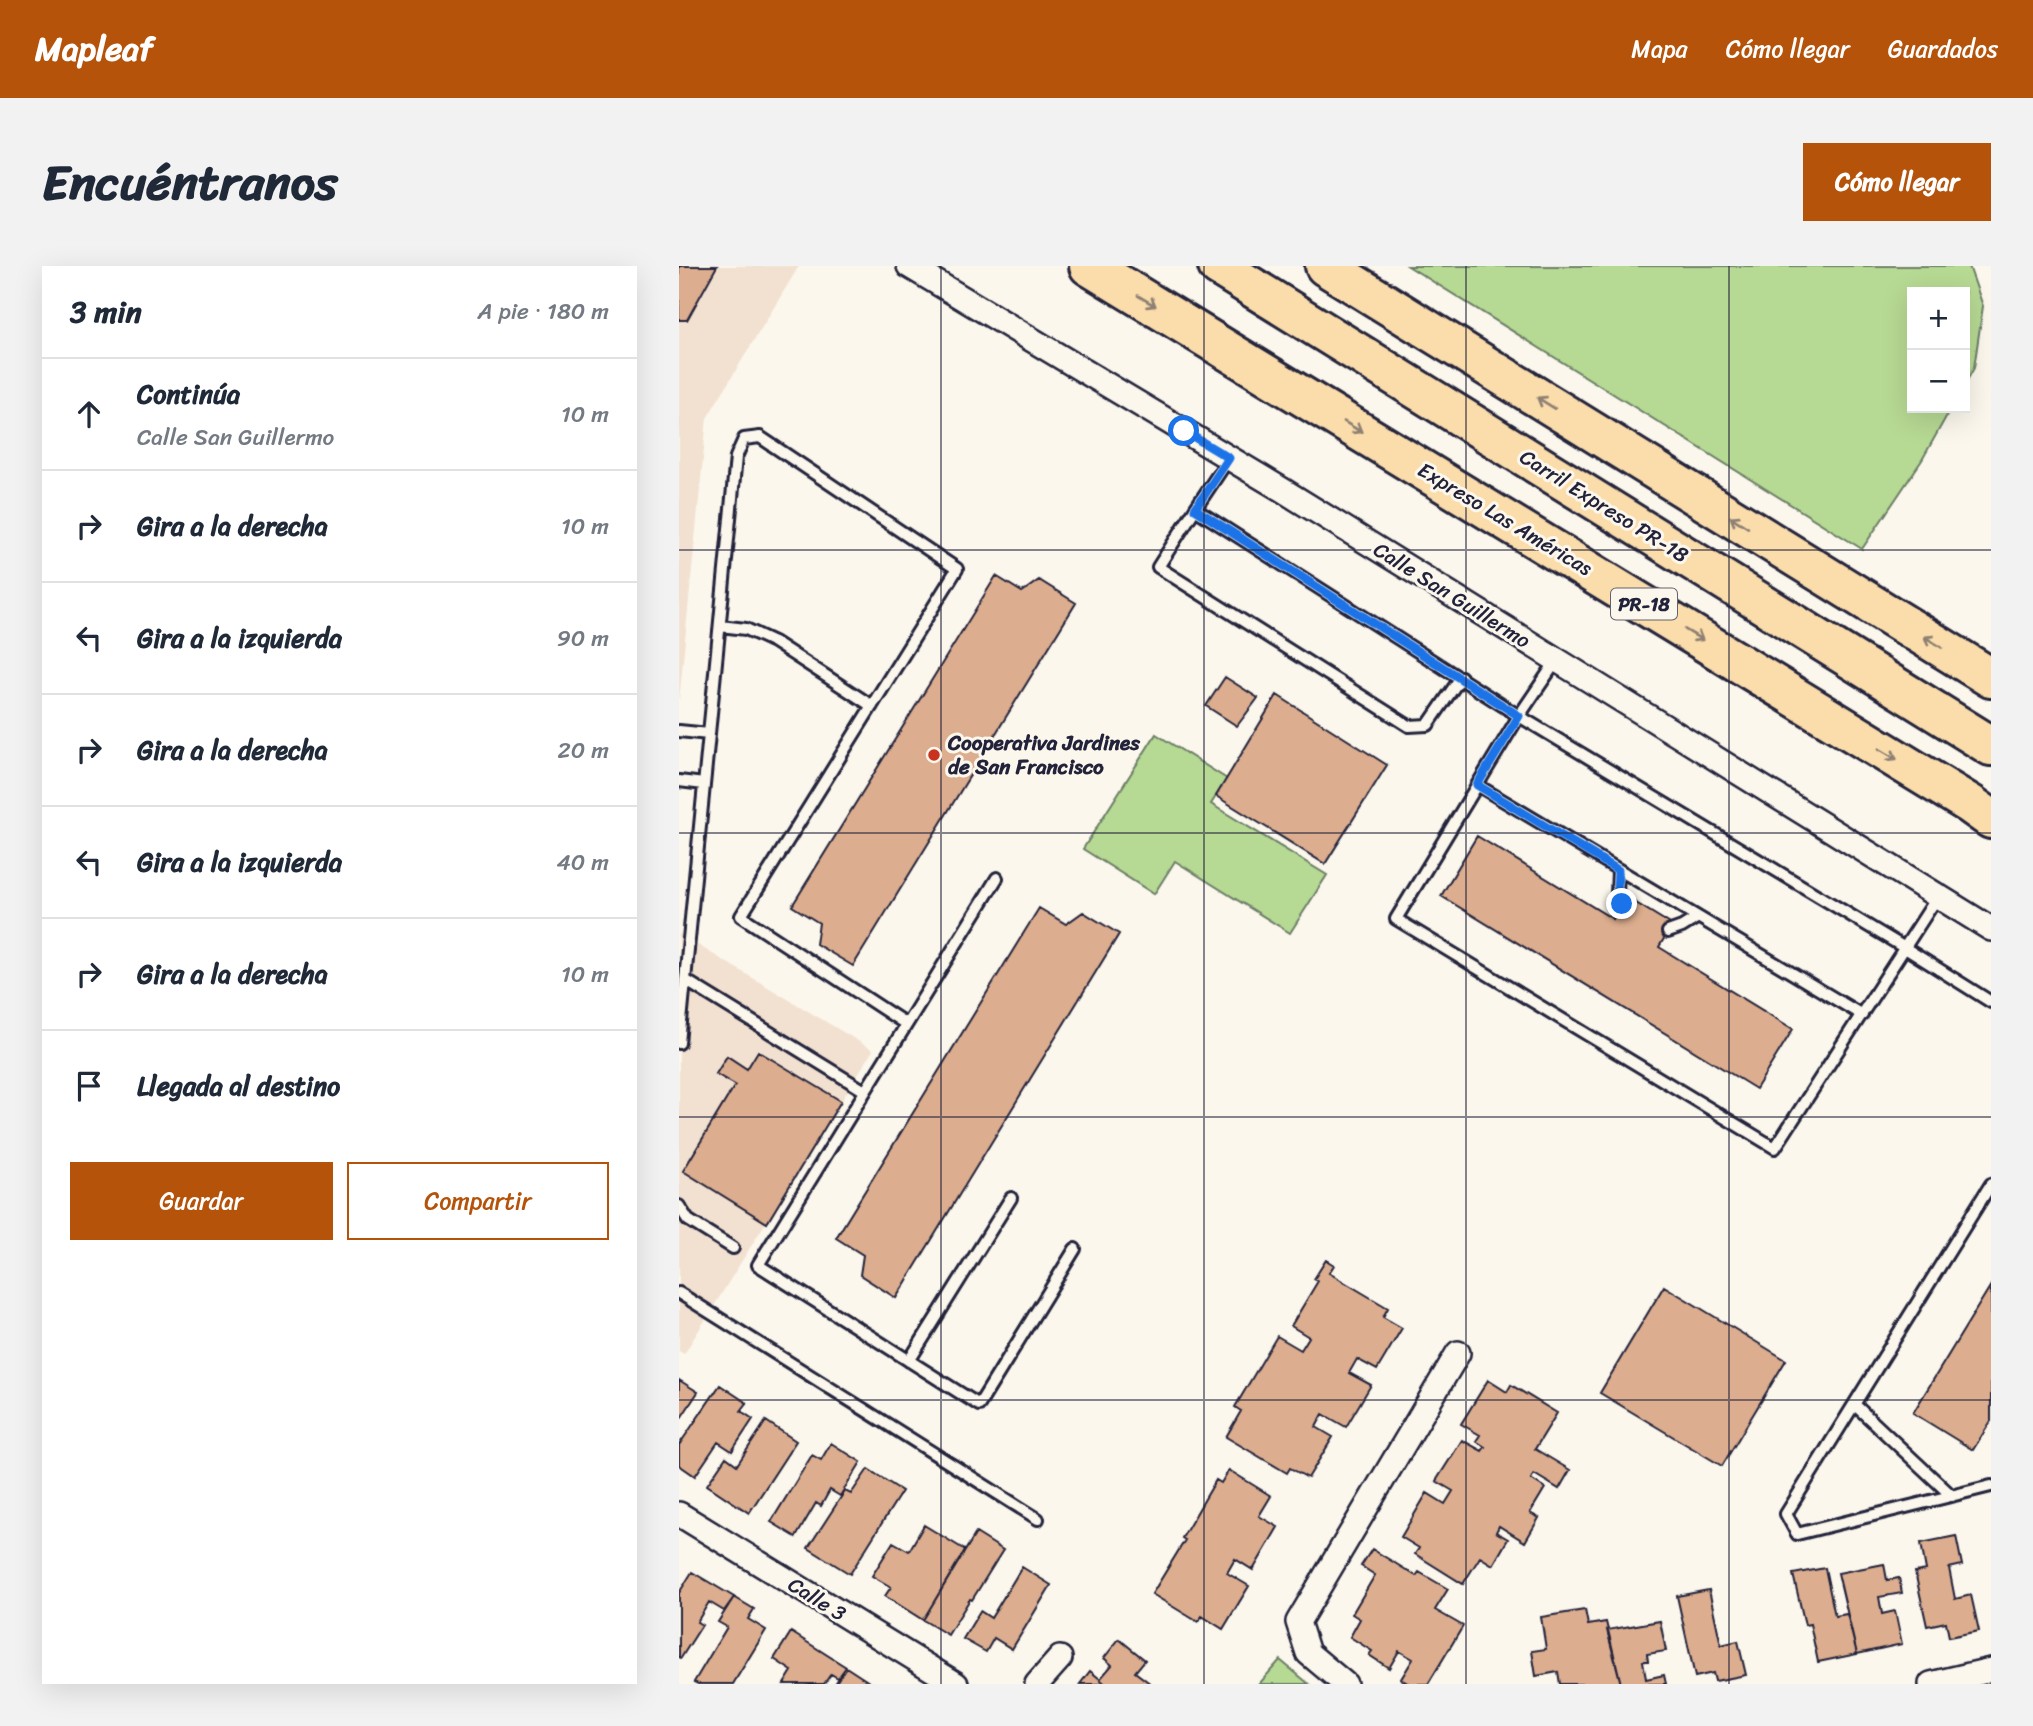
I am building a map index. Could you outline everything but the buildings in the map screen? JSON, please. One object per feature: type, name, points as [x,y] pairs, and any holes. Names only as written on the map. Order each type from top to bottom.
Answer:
[{"type":"highway","name":"Expreso Las Américas","points":[[1089,266],[1971,804],[1991,820]]},
{"type":"highway","name":"Carril Expreso PR-18","points":[[1218,266],[1991,746]]},
{"type":"highway","points":[[1325,266],[1991,678]]},
{"type":"street","name":"Calle San Guillermo","points":[[909,266],[1229,458],[1991,929]]},
{"type":"street","points":[[1345,1684],[1308,1653],[1298,1622],[1458,1353]]},
{"type":"street","name":"Calle 3","points":[[679,1514],[956,1684]]},
{"type":"street","points":[[1037,1684],[1060,1658]]},
{"type":"street","points":[[1931,1684],[1991,1670]]},
{"type":"lane","points":[[679,1043],[736,457],[744,439],[760,437],[957,569],[741,916],[906,1024]]},
{"type":"lane","points":[[1229,458],[1159,567],[1409,726],[1428,725],[1461,677]]},
{"type":"lane","points":[[1195,509],[1519,716],[1991,1002]]},
{"type":"lane","points":[[720,626],[746,629],[774,642],[872,706]]},
{"type":"lane","points":[[1557,660],[1519,716],[1395,919],[1775,1148],[1938,896]]},
{"type":"lane","points":[[679,731],[709,734]]},
{"type":"lane","points":[[679,781],[704,784]]},
{"type":"lane","points":[[1477,785],[1861,1015]]},
{"type":"lane","points":[[1618,870],[1617,895],[1622,904]]},
{"type":"lane","points":[[997,878],[758,1265],[979,1405],[1075,1249]]},
{"type":"lane","points":[[1668,932],[1698,917]]},
{"type":"lane","points":[[685,980],[865,1091]]},
{"type":"lane","points":[[1991,1184],[1786,1514],[1797,1534],[1991,1486]]},
{"type":"lane","points":[[909,1361],[1011,1198]]},
{"type":"lane","points":[[679,1206],[688,1220],[733,1248]]},
{"type":"lane","points":[[679,1293],[1038,1519]]},
{"type":"lane","points":[[1854,1405],[1952,1496]]},
{"type":"shaded area","points":[[679,266],[799,266],[707,418],[679,701]]},
{"type":"shaded area","points":[[679,934],[873,1050],[684,1354],[679,1351]]},
{"type":"green space","points":[[1408,266],[1969,266],[1983,306],[1974,368],[1970,375],[1970,287],[1907,287],[1907,413],[1948,413],[1922,460],[1862,549]]},
{"type":"green space","points":[[1156,734],[1227,779],[1211,804],[1327,875],[1290,933],[1175,861],[1154,894],[1083,849]]},
{"type":"green space","points":[[1280,1660],[1309,1684],[1259,1684]]},
{"type":"place","name":"Cooperativa Jardines de San Francisco","points":[[934,755]]},
{"type":"route","points":[[1184,431],[1229,458],[1195,509],[1519,716],[1477,785],[1618,870],[1617,895],[1622,904]]}]
